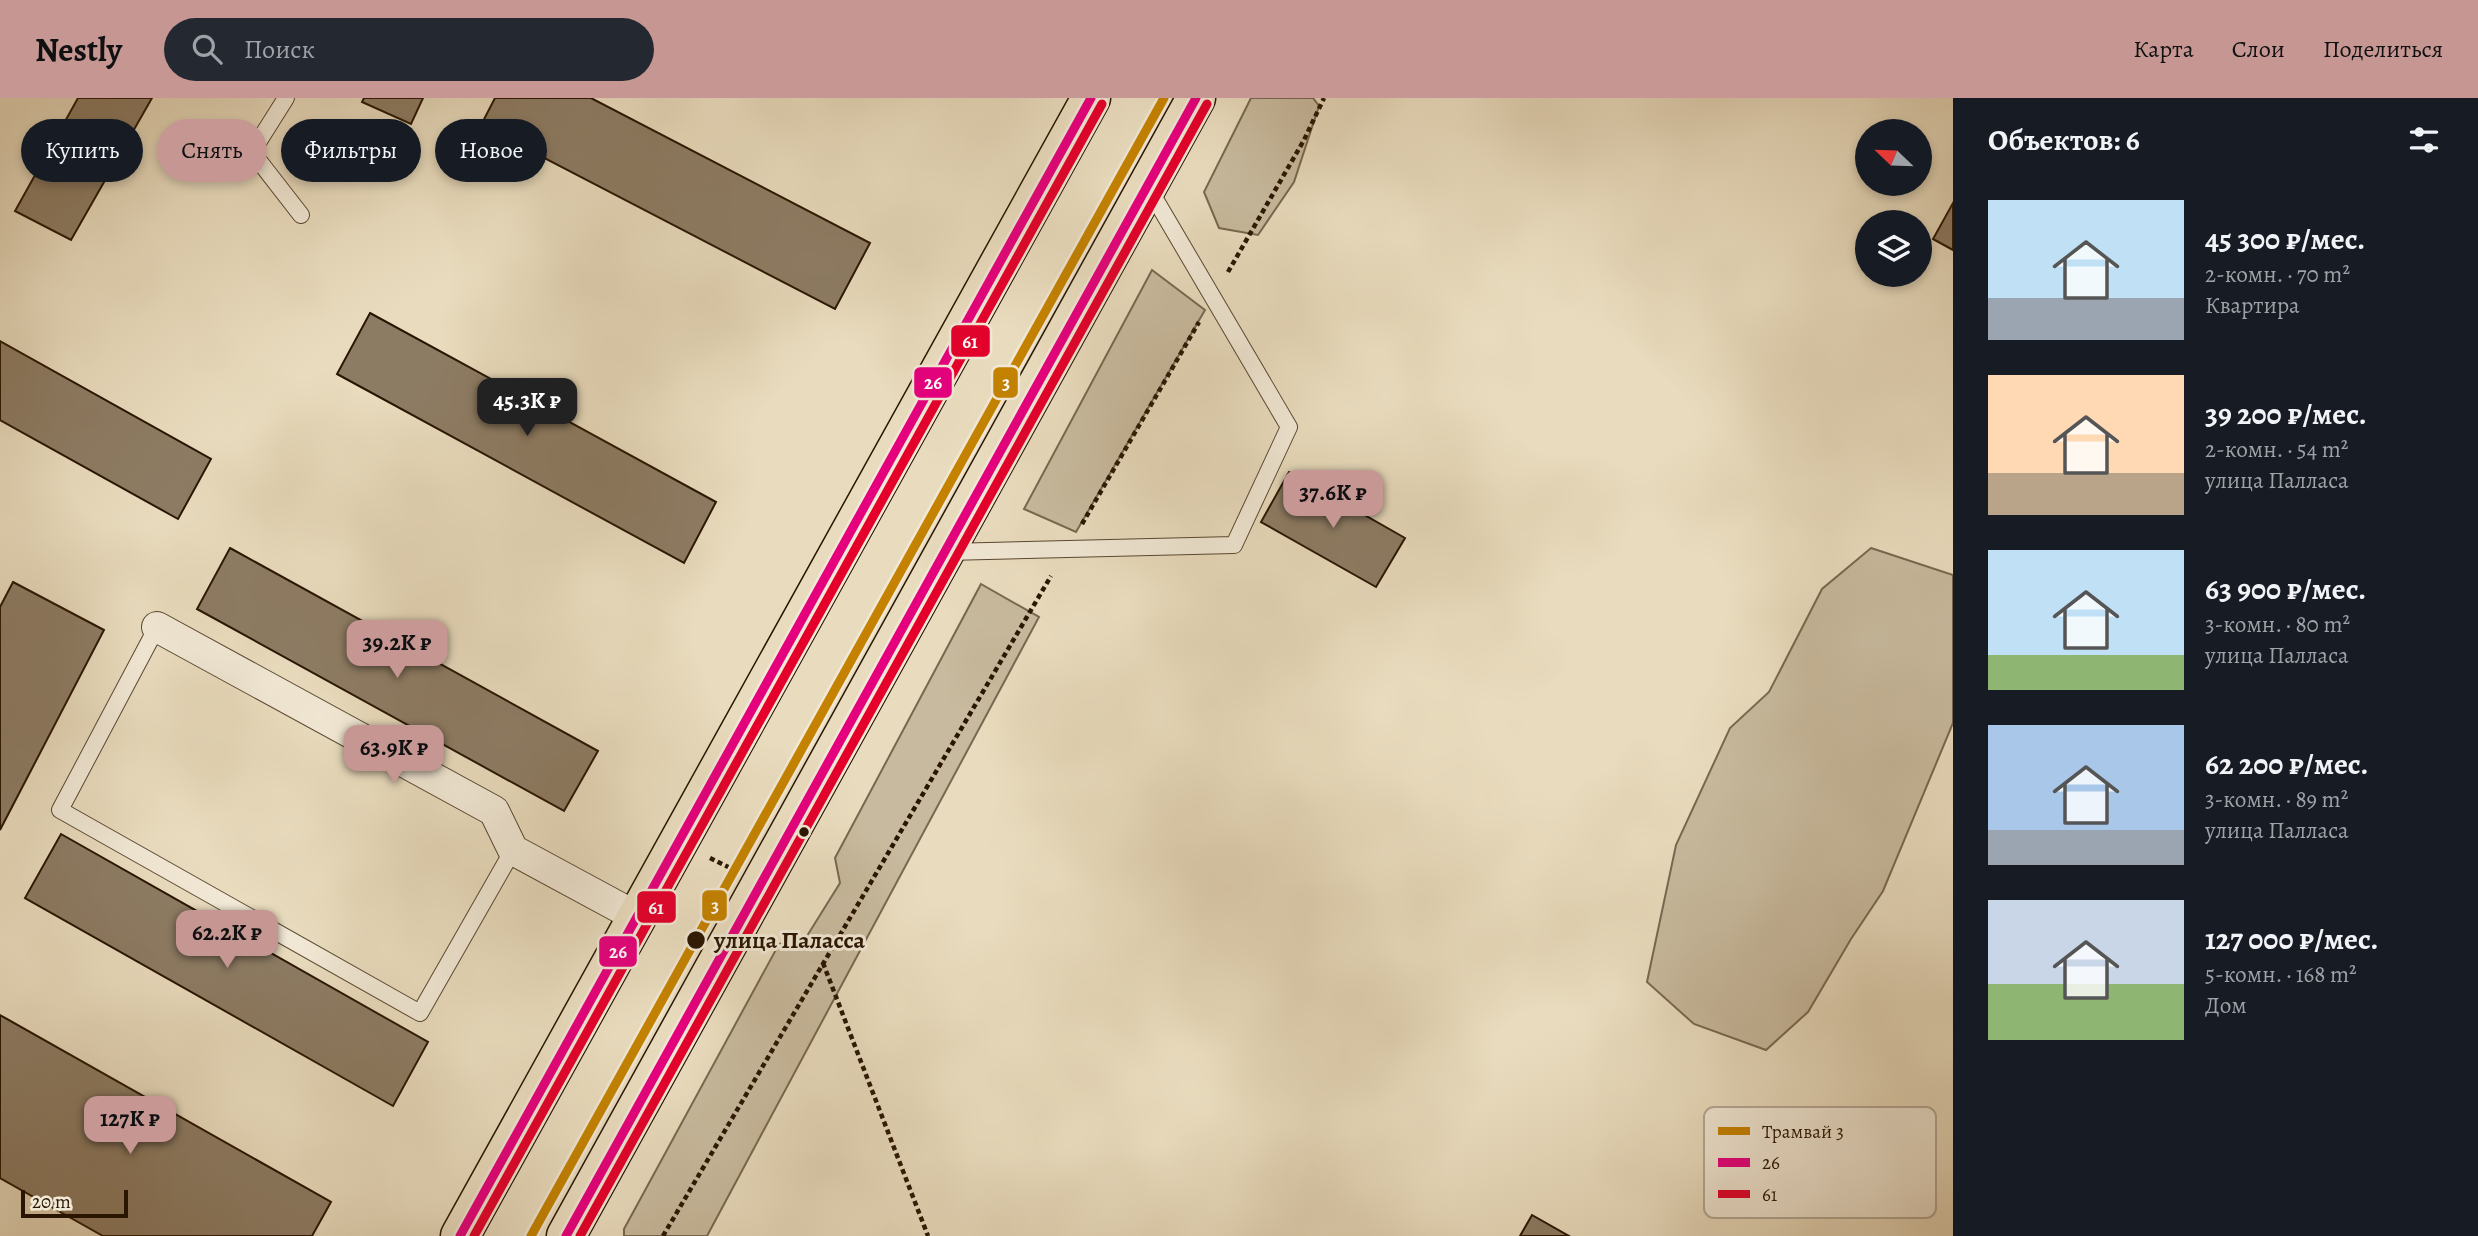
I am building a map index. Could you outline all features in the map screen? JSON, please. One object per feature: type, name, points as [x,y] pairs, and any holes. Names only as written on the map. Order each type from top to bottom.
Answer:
[{"type":"highway","points":[[460,1236],[1091,98]]},
{"type":"highway","points":[[566,1236],[1196,98]]},
{"type":"street","points":[[157,627],[494,811],[513,850],[637,917]]},
{"type":"lane","points":[[286,98],[252,152],[301,215]]},
{"type":"lane","points":[[944,552],[1234,545],[1289,427],[1147,186]]},
{"type":"lane","points":[[157,627],[60,810],[420,1013],[513,850]]},
{"type":"path","points":[[663,1236],[1214,297],[1304,140],[1324,98]]},
{"type":"path","points":[[679,841],[760,886]]},
{"type":"path","points":[[823,963],[928,1236]]},
{"type":"shaded area","points":[[1251,98],[1313,98],[1319,106],[1294,182],[1258,235],[1219,228],[1204,192]]},
{"type":"shaded area","points":[[1152,270],[1205,310],[1076,532],[1024,509]]},
{"type":"shaded area","points":[[1871,548],[1953,575],[1953,723],[1883,891],[1808,1012],[1766,1050],[1694,1024],[1647,982],[1676,845],[1730,728],[1769,692],[1822,589]]},
{"type":"shaded area","points":[[981,584],[1039,617],[707,1236],[624,1236],[624,1229],[779,944],[807,936],[840,883],[835,858]]},
{"type":"building","points":[[78,98],[152,98],[140,119],[66,119]]},
{"type":"building","points":[[364,98],[423,98],[413,119],[400,119],[362,102]]},
{"type":"building","points":[[495,98],[591,98],[870,243],[835,309],[547,159],[547,119],[484,119]]},
{"type":"building","points":[[31,182],[104,182],[71,240],[15,211]]},
{"type":"building","points":[[1953,203],[1953,250],[1933,239]]},
{"type":"building","points":[[370,313],[716,502],[684,563],[337,374]]},
{"type":"building","points":[[0,341],[211,459],[178,519],[0,420]]},
{"type":"building","points":[[1289,472],[1405,538],[1376,587],[1261,522]]},
{"type":"building","points":[[230,548],[598,751],[564,811],[197,609]]},
{"type":"building","points":[[13,582],[104,630],[0,830],[0,607]]},
{"type":"building","points":[[61,834],[428,1042],[393,1106],[25,898]]},
{"type":"building","points":[[0,1015],[331,1202],[312,1236],[103,1236],[0,1178]]},
{"type":"building","points":[[1532,1215],[1569,1236],[1520,1236]]},
{"type":"tram line","name":"3","points":[[531,1236],[1164,98]]},
{"type":"transit line","name":"26","points":[[460,1236],[1091,98]]},
{"type":"transit line","name":"26","points":[[566,1236],[1196,98]]},
{"type":"transit line","name":"61","points":[[474,1236],[1102,104]]},
{"type":"transit line","name":"61","points":[[580,1236],[1207,104]]},
{"type":"place","name":"улица Паласса","points":[[696,940]]}]
